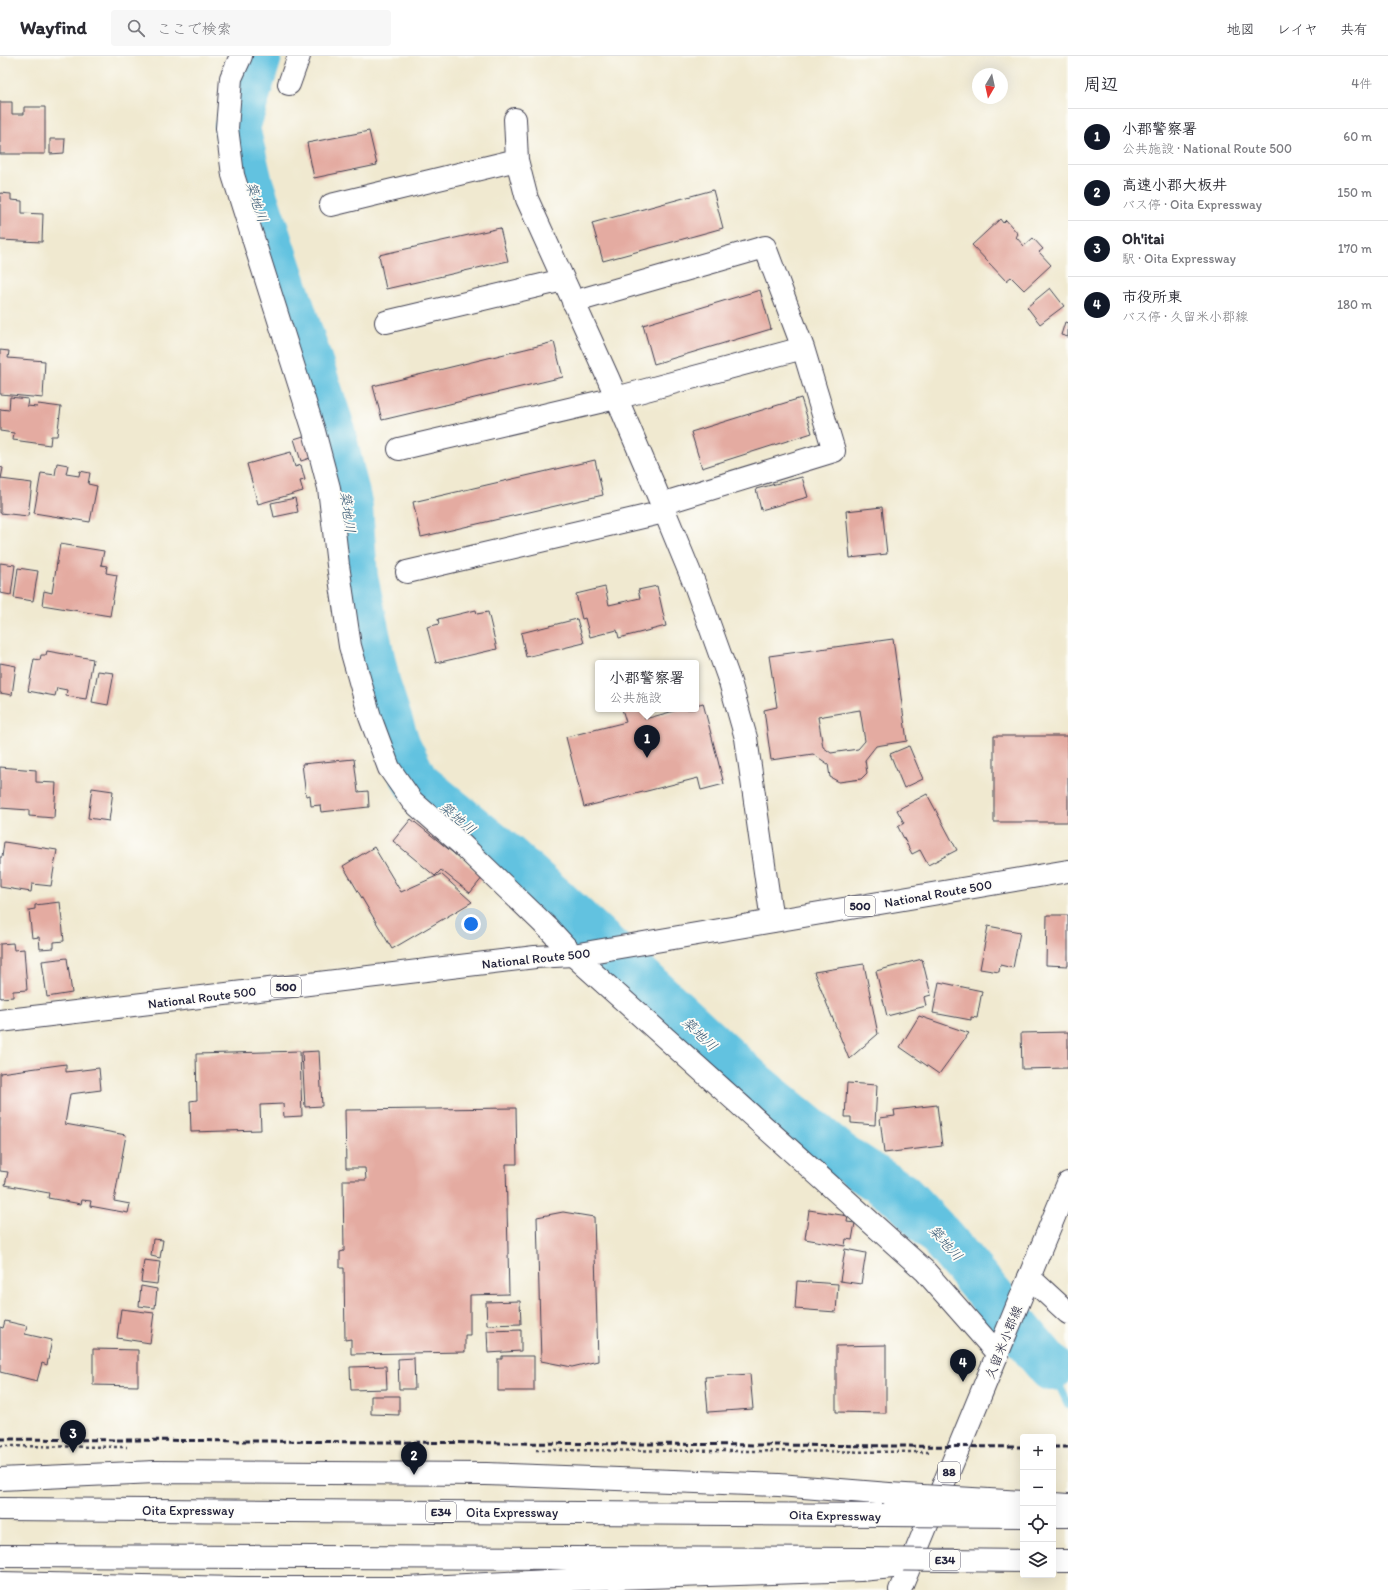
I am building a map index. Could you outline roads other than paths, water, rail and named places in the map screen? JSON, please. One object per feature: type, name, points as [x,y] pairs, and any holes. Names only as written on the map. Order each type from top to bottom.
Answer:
[{"type":"main road","points":[[241,56],[232,78],[226,128],[233,175],[314,431],[327,481],[350,646],[370,718],[389,768],[412,801],[461,844],[549,929],[573,955],[925,1271],[998,1354]]},
{"type":"main road","points":[[289,84],[299,56]]},
{"type":"main road","points":[[515,119],[517,160],[527,199],[616,398],[663,508],[695,585],[730,682],[746,738],[772,921]]},
{"type":"main road","points":[[331,205],[517,160]]},
{"type":"main road","points":[[406,572],[663,508],[834,451],[803,348],[765,247],[573,302]]},
{"type":"main road","points":[[386,322],[563,280]]},
{"type":"main road","points":[[399,449],[616,398],[803,348]]},
{"type":"main road","name":"National Route 500","points":[[0,1021],[535,957],[573,955],[1068,871]]},
{"type":"main road","name":"久留米小郡線","points":[[900,1590],[1068,1183]]},
{"type":"main road","points":[[1029,1277],[1068,1313]]},
{"type":"main road","points":[[0,1479],[155,1472],[486,1474],[779,1485],[889,1494],[1020,1502]]},
{"type":"main road","points":[[1056,1504],[1068,1505]]},
{"type":"main road","name":"Oita Expressway","points":[[0,1509],[1020,1516]]},
{"type":"main road","points":[[1056,1516],[1068,1516]]},
{"type":"main road","name":"E34","points":[[0,1556],[863,1564],[1020,1561]]},
{"type":"main road","points":[[1056,1561],[1068,1561]]},
{"type":"main road","points":[[0,1583],[238,1588],[407,1588],[863,1564]]},
{"type":"waterway","name":"築地川","points":[[259,56],[237,128],[250,183],[330,422],[350,507],[355,577],[378,686],[398,746],[416,782],[506,856],[559,903],[755,1085],[840,1155],[901,1195],[943,1239],[1051,1368]]},
{"type":"waterway","points":[[1051,1368],[1068,1404]]},
{"type":"railway","points":[[0,1439],[1020,1447]]},
{"type":"railway","points":[[1056,1447],[1068,1447]]},
{"type":"place","name":"小郡警察署","points":[[647,758]]},
{"type":"place","name":"市役所東","points":[[963,1382]]},
{"type":"place","name":"Oh'itai","points":[[73,1453]]},
{"type":"place","name":"高速小郡大板井","points":[[414,1475]]}]
